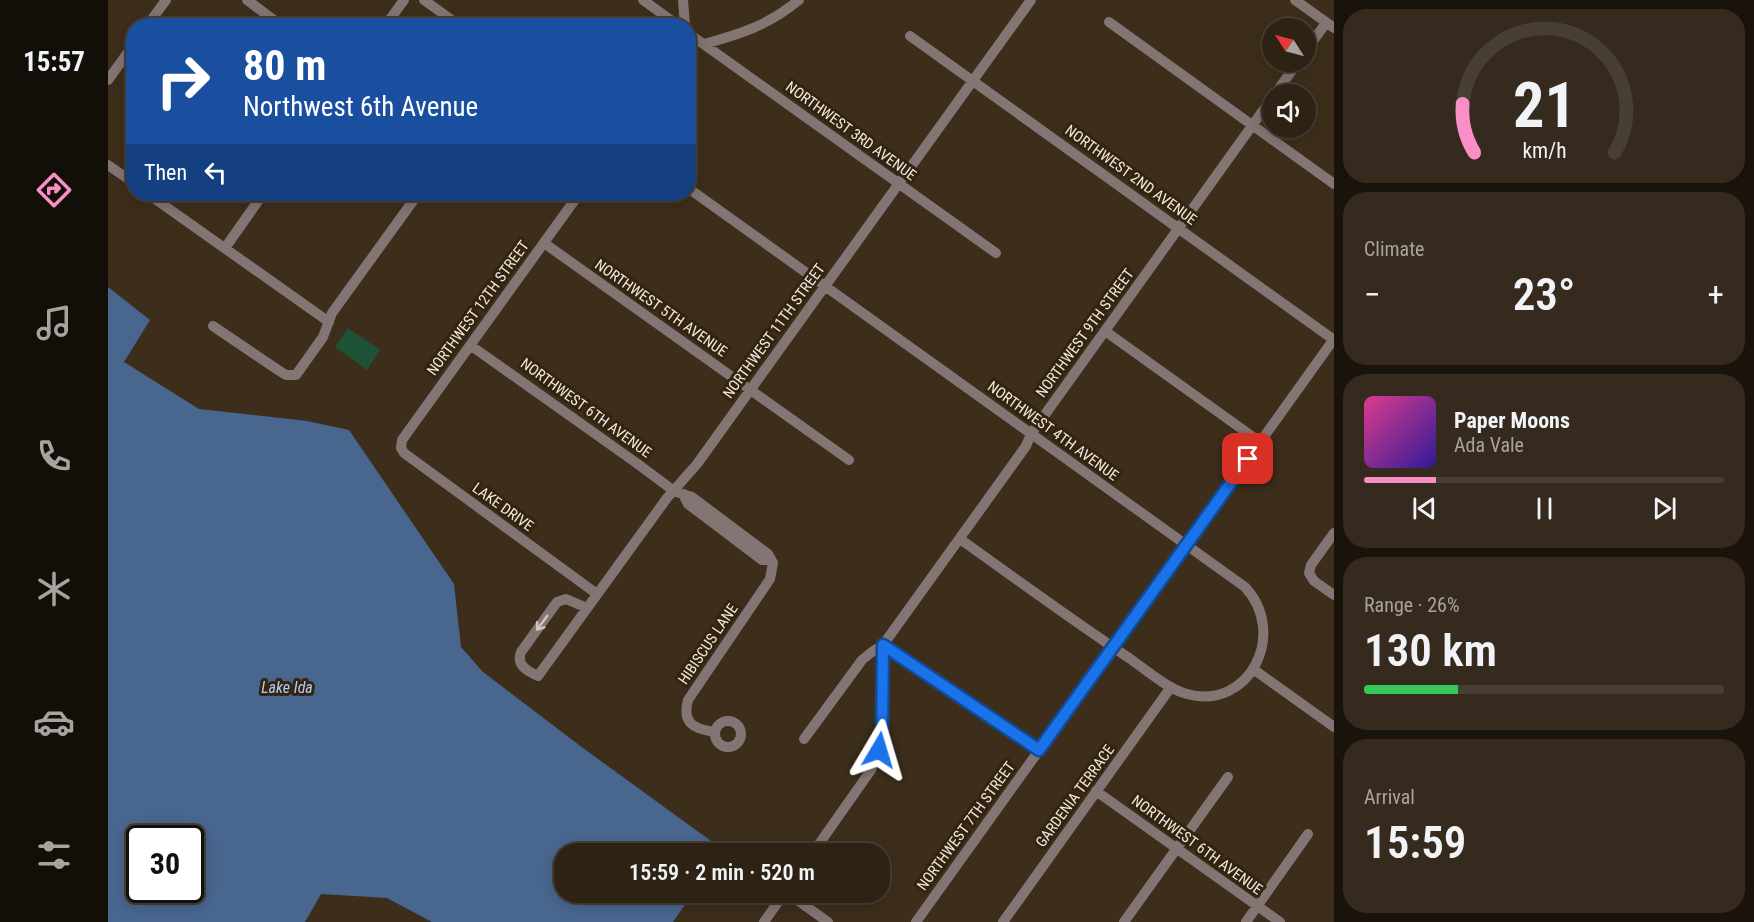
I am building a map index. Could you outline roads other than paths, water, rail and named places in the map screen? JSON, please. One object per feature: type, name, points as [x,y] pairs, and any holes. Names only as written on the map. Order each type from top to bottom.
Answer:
[{"type":"street","points":[[153,18],[165,0]]},
{"type":"street","points":[[247,0],[271,18]]},
{"type":"street","points":[[391,18],[404,0]]},
{"type":"street","points":[[424,0],[449,18]]},
{"type":"street","points":[[643,0],[668,18]]},
{"type":"street","points":[[683,0],[684,18]]},
{"type":"street","points":[[704,44],[759,27],[781,15],[799,0]]},
{"type":"street","name":"NORTHWEST 11TH STREET","points":[[587,608],[566,599],[557,602],[519,657],[525,669],[538,676],[667,498],[679,493],[697,464],[1031,0]]},
{"type":"street","points":[[1302,2],[1330,25],[1316,40]]},
{"type":"street","points":[[1109,22],[1333,180]]},
{"type":"street","name":"NORTHWEST 2ND AVENUE","points":[[910,36],[1334,339]]},
{"type":"street","name":"NORTHWEST 3RD AVENUE","points":[[696,40],[996,254]]},
{"type":"street","points":[[108,80],[126,55]]},
{"type":"street","name":"NORTHWEST 9TH STREET","points":[[804,739],[862,660],[883,645],[1262,112]]},
{"type":"street","points":[[108,165],[126,177]]},
{"type":"street","name":"NORTHWEST 4TH AVENUE","points":[[696,194],[1245,587],[1258,603],[1263,616],[1262,652],[1253,669]]},
{"type":"street","points":[[158,201],[329,322]]},
{"type":"street","points":[[225,248],[258,201]]},
{"type":"street","points":[[213,326],[286,375],[296,375],[324,337],[332,313],[413,201]]},
{"type":"street","name":"NORTHWEST 12TH STREET","points":[[402,440],[574,201]]},
{"type":"street","name":"NORTHWEST 5TH AVENUE","points":[[544,243],[849,460]]},
{"type":"street","points":[[1105,331],[1260,442]]},
{"type":"street","name":"NORTHWEST 7TH STREET","points":[[916,922],[1334,339]]},
{"type":"street","name":"NORTHWEST 6TH AVENUE","points":[[471,345],[679,493],[692,497],[768,554],[770,560]]},
{"type":"street","name":"LAKE DRIVE","points":[[402,440],[401,448],[404,453],[597,594]]},
{"type":"street","points":[[1334,533],[1311,565],[1309,573],[1314,581],[1334,595]]},
{"type":"street","points":[[960,539],[1171,687],[1187,694],[1214,695],[1233,688],[1253,669],[1334,728]]},
{"type":"street","name":"HIBISCUS LANE","points":[[715,732],[698,729],[688,720],[685,711],[688,700],[770,579],[773,563],[770,560]]},
{"type":"street","points":[[883,645],[1039,750]]},
{"type":"street","points":[[820,843],[871,770],[879,750],[882,735],[883,645]]},
{"type":"street","name":"GARDENIA TERRACE","points":[[1003,922],[1171,687]]},
{"type":"street","points":[[1124,922],[1228,777]]},
{"type":"street","name":"NORTHWEST 6TH AVENUE","points":[[1096,791],[1280,922]]},
{"type":"street","points":[[1246,922],[1308,834]]},
{"type":"street","points":[[764,922],[777,903]]},
{"type":"street","points":[[801,903],[828,922]]},
{"type":"water","name":"Lake Ida","points":[[108,287],[150,320],[124,362],[199,409],[307,421],[349,430],[454,584],[461,647],[483,672],[714,843],[554,843],[554,903],[686,903],[673,922],[432,922],[387,898],[321,894],[305,922],[108,922]]}]
